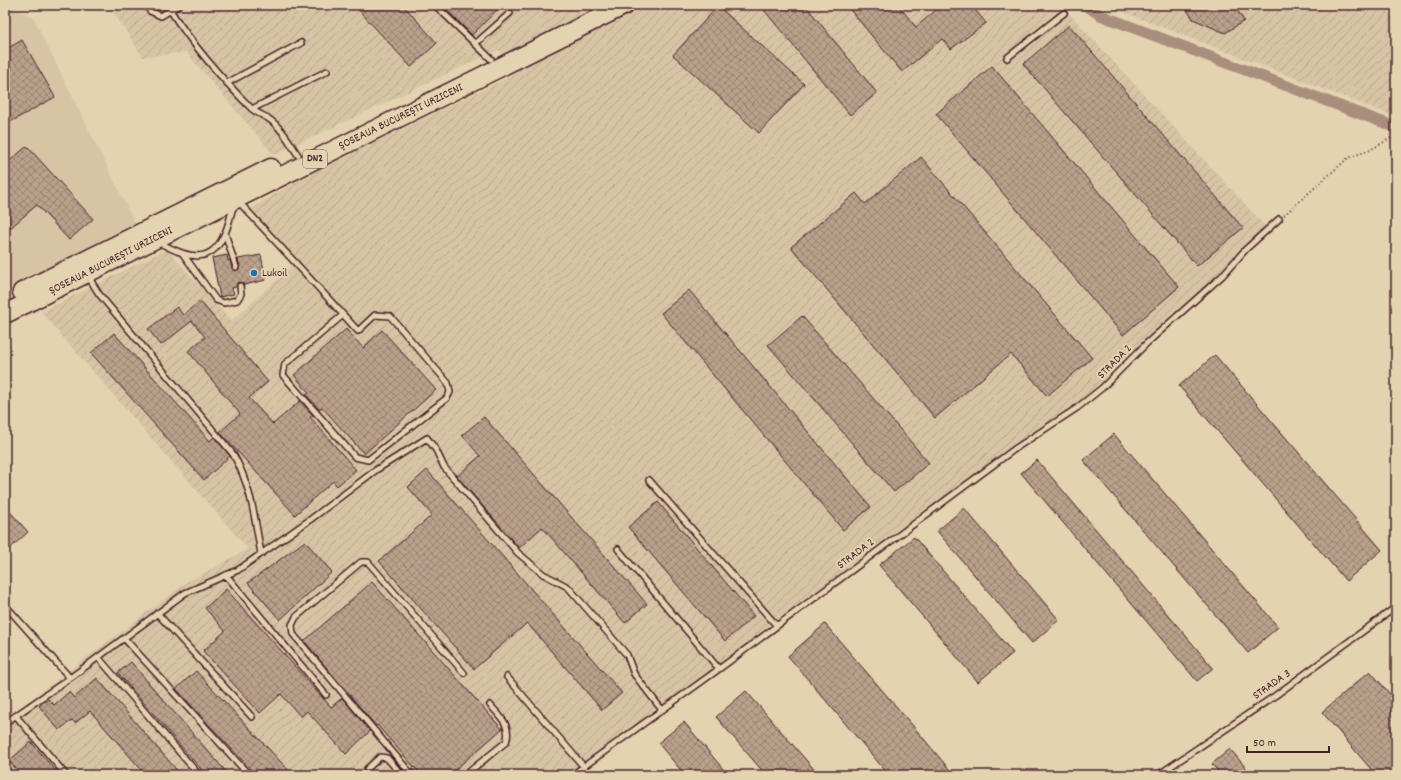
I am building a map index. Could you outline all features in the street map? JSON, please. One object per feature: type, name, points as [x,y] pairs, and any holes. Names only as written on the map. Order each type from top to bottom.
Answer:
[{"type":"highway","name":"ȘOSEAUA BUCUREȘTI URZICENI","points":[[5,300],[132,235],[298,155],[599,5]]},
{"type":"highway","name":"ȘOSEAUA BUCUREȘTI URZICENI","points":[[5,314],[625,5]]},
{"type":"lane","points":[[146,5],[150,11],[161,16],[179,5]]},
{"type":"lane","points":[[435,5],[491,59]]},
{"type":"lane","points":[[170,10],[186,34],[227,83],[252,109],[270,120],[284,134],[298,155]]},
{"type":"lane","points":[[475,44],[510,13]]},
{"type":"lane","points":[[1007,58],[1064,13]]},
{"type":"lane","points":[[227,83],[301,43]]},
{"type":"lane","points":[[252,109],[327,71]]},
{"type":"lane","points":[[154,240],[183,254],[195,257],[208,252],[219,245],[226,233],[236,199]]},
{"type":"lane","points":[[236,199],[358,331],[375,315],[390,316],[448,383],[449,388],[447,398],[368,460],[355,457],[283,375],[285,364],[343,315]]},
{"type":"lane","name":"STRADA 2","points":[[572,775],[719,669],[1016,448],[1087,400],[1102,388],[1147,343],[1222,276],[1246,249],[1279,220]]},
{"type":"lane","points":[[226,233],[236,266]]},
{"type":"lane","points":[[183,254],[216,300],[224,303],[237,300],[241,294],[240,286]]},
{"type":"lane","points":[[87,273],[99,294],[234,454],[243,471],[249,488],[261,554]]},
{"type":"lane","points":[[5,723],[70,678],[185,593],[238,570],[311,520],[376,470],[427,438],[436,450],[444,467],[518,553],[543,574],[568,587],[626,655],[634,674],[662,710]]},
{"type":"lane","points":[[648,480],[777,626]]},
{"type":"lane","points":[[618,549],[719,669]]},
{"type":"lane","points":[[412,775],[293,634],[292,625],[296,617],[361,562],[368,562],[464,673]]},
{"type":"lane","points":[[226,575],[326,695]]},
{"type":"lane","points":[[5,605],[70,678]]},
{"type":"lane","name":"STRADA 3","points":[[1158,775],[1276,695],[1396,607]]},
{"type":"lane","points":[[157,613],[252,717]]},
{"type":"lane","points":[[124,638],[249,775]]},
{"type":"lane","points":[[98,657],[199,775]]},
{"type":"lane","points":[[507,677],[584,767]]},
{"type":"lane","points":[[465,775],[506,742],[509,735],[508,728],[490,705]]},
{"type":"lane","points":[[16,716],[66,775]]},
{"type":"lane","points":[[367,769],[380,757],[387,758],[402,775]]},
{"type":"path","points":[[1279,220],[1348,158],[1370,150],[1396,135]]},
{"type":"shaded area","points":[[5,5],[33,17],[136,225],[5,290]]},
{"type":"shaded area","points":[[109,5],[1067,5],[1064,8],[1268,229],[1102,388],[1016,448],[574,775],[5,775],[5,719],[187,582],[248,549],[41,312],[167,249],[231,321],[297,262],[249,210],[300,179],[519,72],[498,50],[274,155],[186,52],[143,57]]},
{"type":"shaded area","points":[[1112,5],[1385,5],[1396,23],[1396,117],[1118,10]]},
{"type":"building","points":[[354,5],[403,5],[437,43],[411,67]]},
{"type":"building","points":[[442,5],[502,5],[472,35]]},
{"type":"building","points":[[760,5],[805,5],[877,93],[850,115]]},
{"type":"building","points":[[846,5],[898,5],[916,27],[942,5],[971,5],[986,23],[951,49],[942,39],[902,72]]},
{"type":"building","points":[[1184,5],[1234,5],[1244,21],[1225,33],[1193,19]]},
{"type":"building","points":[[718,6],[804,84],[759,133],[673,55]]},
{"type":"building","points":[[1069,25],[1243,228],[1197,266],[1023,64]]},
{"type":"building","points":[[22,40],[55,97],[5,125],[5,50]]},
{"type":"building","points":[[992,66],[1179,287],[1123,335],[936,114]]},
{"type":"building","points":[[27,146],[93,219],[69,240],[37,205],[9,229],[5,225],[5,165]]},
{"type":"building","points":[[921,157],[1092,358],[1047,396],[1011,354],[935,418],[791,247],[856,193],[865,204]]},
{"type":"building","points":[[227,255],[232,269],[236,271],[240,267],[238,259],[261,255],[266,280],[244,285],[239,282],[236,287],[232,288],[234,294],[220,297],[212,258]]},
{"type":"building","points":[[689,290],[871,507],[843,530],[661,313]]},
{"type":"building","points":[[200,301],[268,382],[249,398],[273,424],[300,401],[313,415],[310,417],[356,470],[337,486],[333,481],[295,515],[220,432],[240,414],[188,351],[205,337],[192,321],[161,345],[148,329],[177,307],[183,315]]},
{"type":"building","points":[[802,316],[929,463],[894,492],[768,345]]},
{"type":"building","points":[[346,329],[363,348],[382,330],[436,390],[364,454],[322,407],[319,409],[306,395],[309,393],[294,375]]},
{"type":"building","points":[[114,333],[210,441],[214,437],[230,456],[204,480],[91,353]]},
{"type":"building","points":[[1215,355],[1382,550],[1346,581],[1179,386]]},
{"type":"building","points":[[484,417],[647,604],[625,623],[542,527],[519,548],[457,476],[480,456],[462,435]]},
{"type":"building","points":[[1114,434],[1278,627],[1248,653],[1083,460]]},
{"type":"building","points":[[1037,460],[1213,668],[1197,681],[1021,473]]},
{"type":"building","points":[[427,470],[622,693],[602,710],[527,623],[474,669],[379,561],[432,515],[408,487]]},
{"type":"building","points":[[658,502],[754,616],[725,641],[628,527]]},
{"type":"building","points":[[5,506],[28,532],[5,553]]},
{"type":"building","points":[[964,508],[1059,620],[1032,643],[937,531]]},
{"type":"building","points":[[914,537],[1013,653],[978,682],[879,565]]},
{"type":"building","points":[[305,541],[332,572],[280,620],[248,583]]},
{"type":"building","points":[[372,582],[502,729],[449,775],[421,775],[377,725],[376,726],[304,641]]},
{"type":"building","points":[[226,589],[331,707],[342,698],[370,731],[346,754],[307,711],[301,717],[281,694],[260,713],[203,651],[225,631],[205,608]]},
{"type":"building","points":[[825,624],[954,775],[889,775],[883,768],[788,656]]},
{"type":"building","points":[[131,662],[229,775],[206,775],[118,673]]},
{"type":"building","points":[[196,671],[293,775],[256,775],[176,689]]},
{"type":"building","points":[[1370,671],[1396,701],[1396,775],[1376,775],[1322,712]]},
{"type":"building","points":[[97,678],[181,775],[146,775],[90,711],[75,723],[72,720],[59,730],[39,706],[48,699],[54,705],[69,692],[74,698]]},
{"type":"building","points":[[746,691],[819,775],[766,775],[716,717]]},
{"type":"building","points":[[684,722],[728,775],[685,775],[658,743]]},
{"type":"building","points":[[31,742],[59,775],[21,775],[9,761]]},
{"type":"building","points":[[1230,749],[1252,775],[1221,775],[1212,764]]},
{"type":"waterway","points":[[1085,5],[1100,15],[1395,127]]},
{"type":"place","name":"Lukoil","points":[[254,273]]}]
